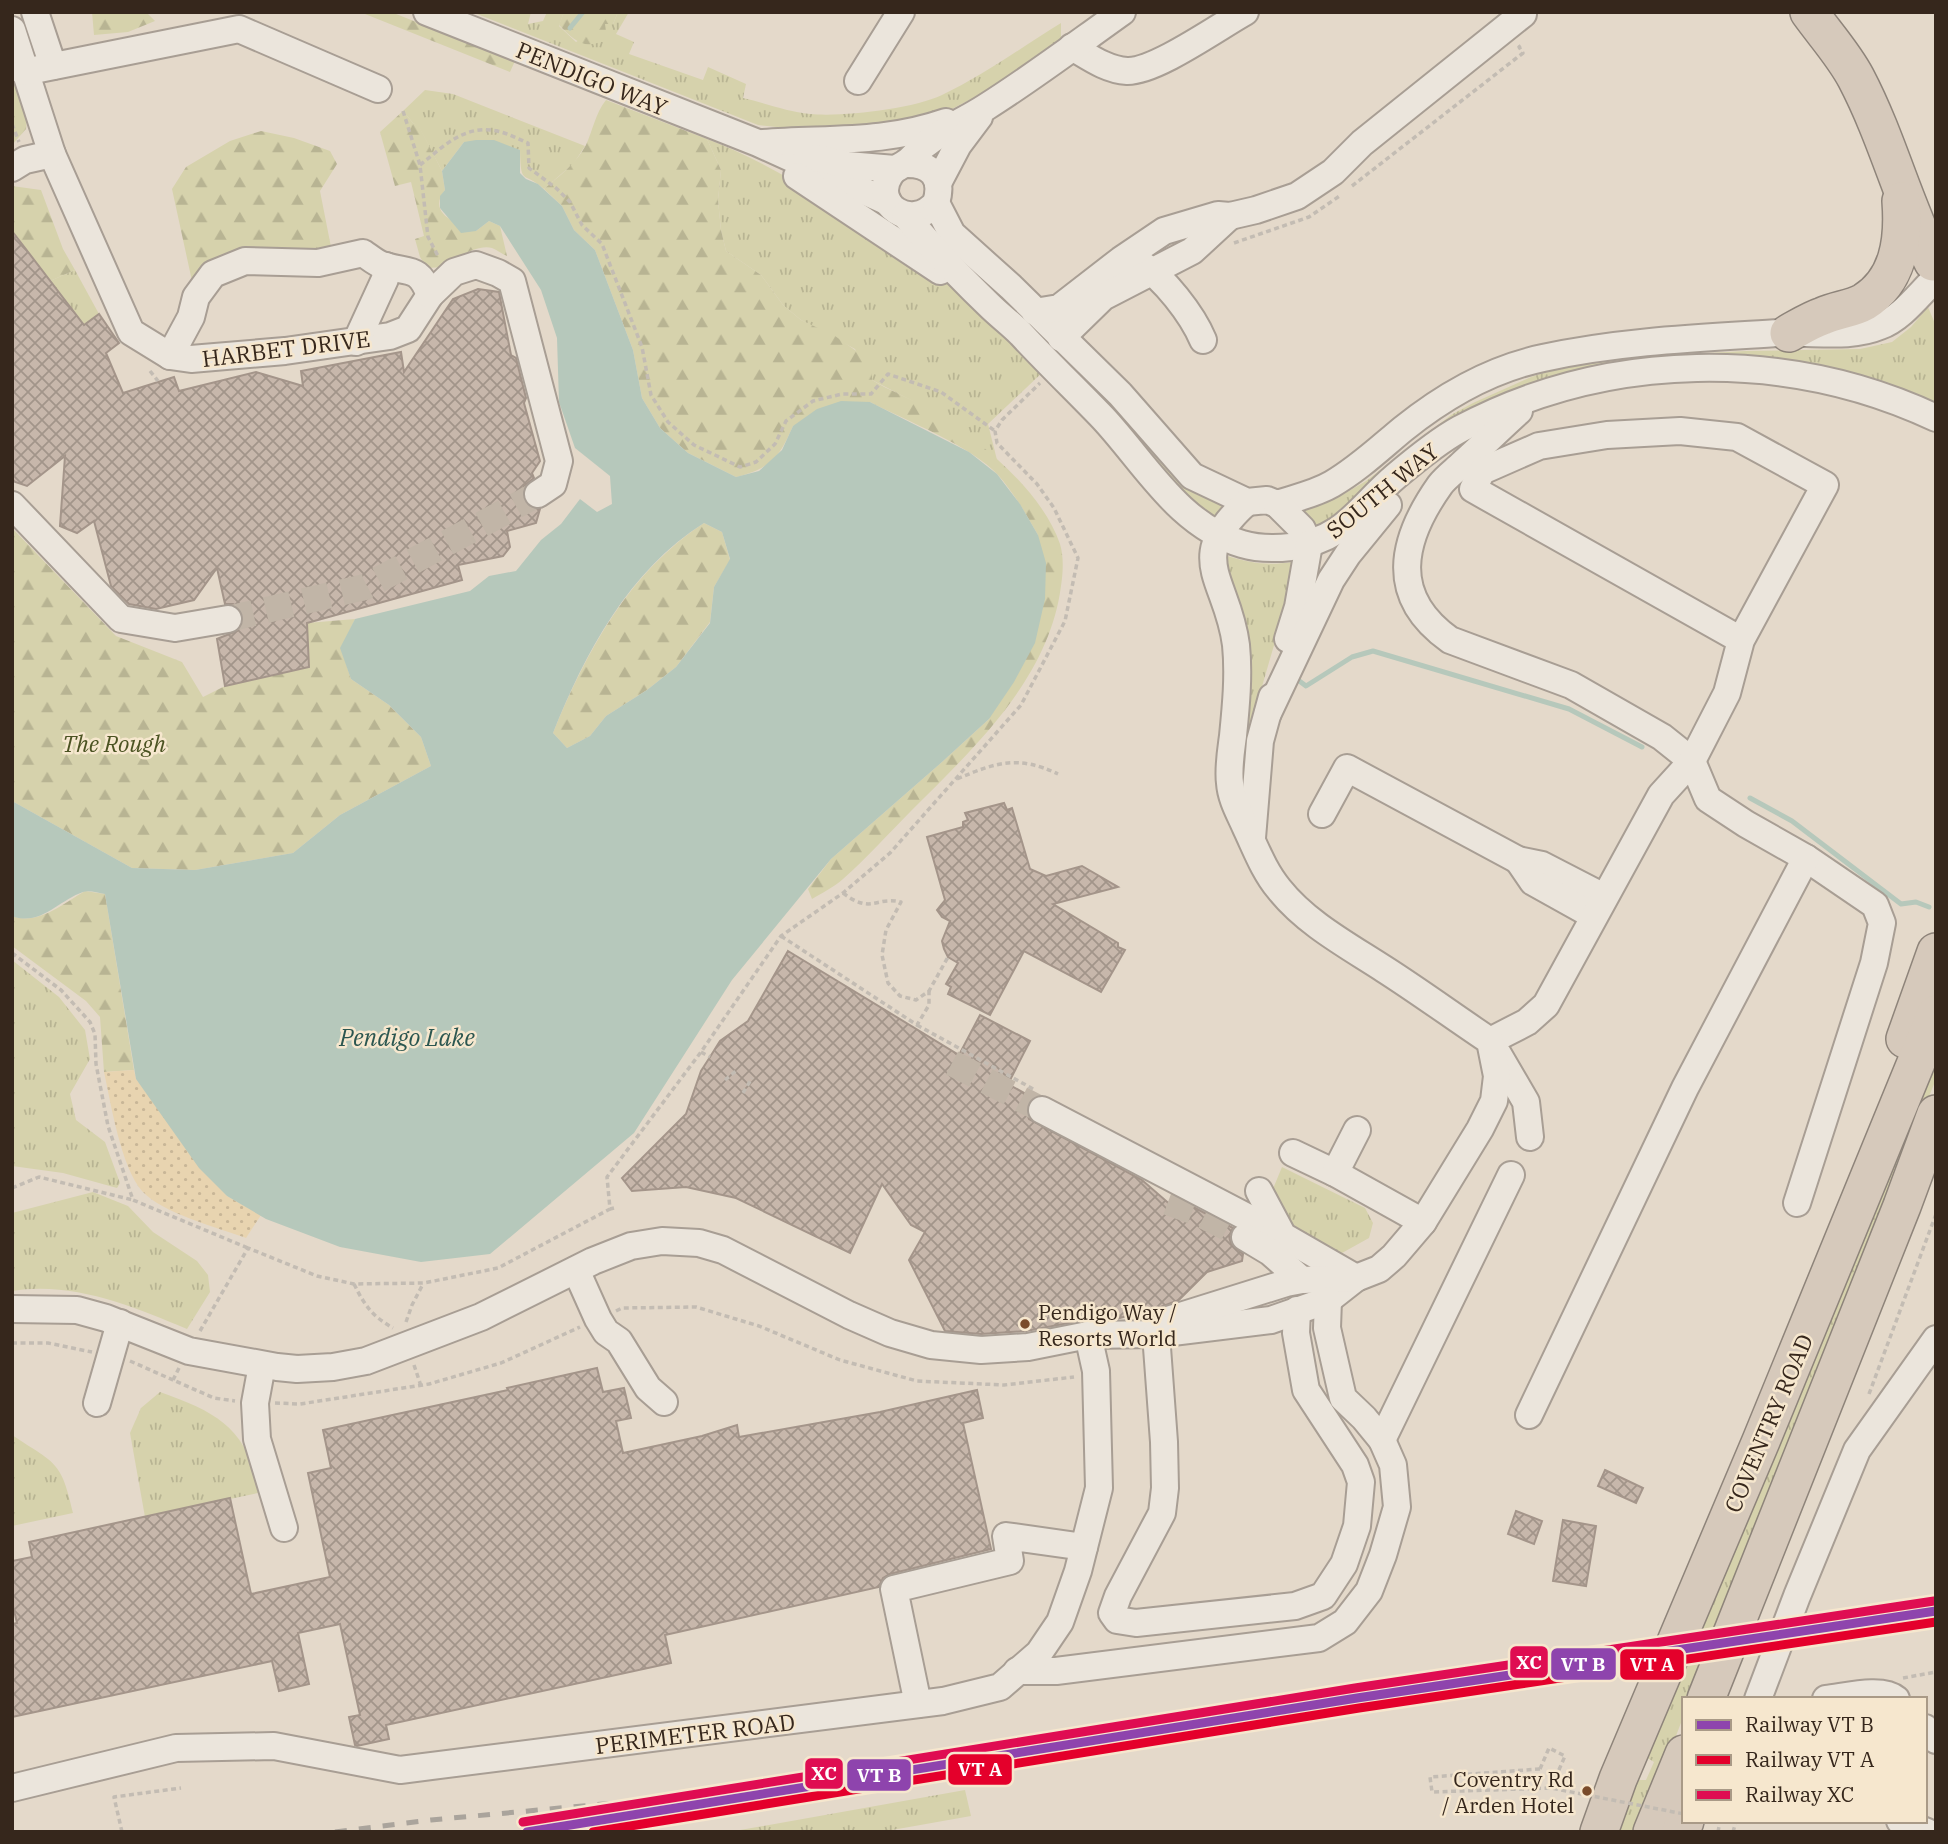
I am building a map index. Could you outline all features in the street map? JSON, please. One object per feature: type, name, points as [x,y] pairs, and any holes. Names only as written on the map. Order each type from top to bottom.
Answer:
[{"type":"highway","points":[[1809,12],[1855,76],[1891,157],[1916,227],[1935,261]]},
{"type":"highway","points":[[1789,333],[1823,315],[1862,303],[1884,286],[1895,264],[1902,240],[1900,185]]},
{"type":"highway","points":[[1869,1175],[1882,1101],[1936,952]]},
{"type":"highway","name":"COVENTRY ROAD","points":[[1599,1832],[1644,1716],[1767,1428],[1936,1014]]},
{"type":"highway","name":"COVENTRY ROAD","points":[[1737,1688],[1919,1210],[1936,1114]]},
{"type":"highway","points":[[1919,1210],[1936,1135]]},
{"type":"highway","points":[[1771,1599],[1936,1181]]},
{"type":"highway","points":[[1652,1832],[1682,1760]]},
{"type":"highway","points":[[1668,1832],[1677,1806],[1682,1773]]},
{"type":"street","points":[[35,12],[52,66]]},
{"type":"street","name":"PENDIGO WAY","points":[[426,12],[758,144],[897,209]]},
{"type":"street","points":[[858,81],[901,12]]},
{"type":"street","points":[[1072,47],[1105,66],[1128,71],[1147,68],[1245,12]]},
{"type":"street","points":[[986,107],[958,145],[937,193],[923,215],[897,209],[886,184],[900,166],[927,143],[986,107],[1121,13]]},
{"type":"street","points":[[1035,312],[1059,308],[1164,232],[1218,215],[1230,216],[1256,210],[1297,195],[1334,172],[1362,143],[1523,14]]},
{"type":"street","points":[[24,72],[239,29],[378,89]]},
{"type":"street","name":"HARBET DRIVE","points":[[12,30],[52,153],[131,332],[170,356],[191,359],[356,342],[390,336],[408,329],[430,295],[454,272],[476,265],[498,273],[512,281],[559,461],[553,484],[538,494]]},
{"type":"street","points":[[758,144],[893,137],[986,107]]},
{"type":"street","points":[[758,144],[778,165],[860,216],[990,306]]},
{"type":"street","name":"PENDIGO WAY","points":[[758,144],[847,165],[900,166]]},
{"type":"street","points":[[12,168],[25,160],[52,153]]},
{"type":"street","points":[[900,166],[919,163],[931,171],[937,193]]},
{"type":"street","name":"SOUTH WAY","points":[[937,193],[952,234],[1120,394],[1192,476],[1247,502],[1267,500],[1277,504],[1330,485],[1444,399],[1469,385],[1541,358],[1598,348],[1789,333],[1857,333],[1884,325],[1899,314],[1935,261]]},
{"type":"street","name":"SOUTH WAY","points":[[897,209],[1035,352],[1104,419],[1185,511],[1218,534],[1239,543],[1274,549],[1309,544],[1327,537],[1343,527],[1395,477],[1460,429],[1534,397],[1564,386],[1596,379],[1670,369],[1762,370],[1814,377],[1846,385],[1885,396],[1936,418]]},
{"type":"street","points":[[1035,352],[1103,297],[1145,270],[1192,251],[1230,216]]},
{"type":"street","points":[[170,356],[191,317],[196,297],[213,274],[245,261],[318,263],[363,254],[386,266],[416,274],[424,280],[430,295]]},
{"type":"street","points":[[1073,297],[1085,297],[1133,258],[1196,325],[1203,340],[1183,331]]},
{"type":"street","points":[[356,342],[385,279],[386,266]]},
{"type":"street","points":[[1534,397],[1441,484],[1410,540],[1406,562],[1410,587],[1418,608],[1434,629],[1450,639],[1571,685],[1662,737],[1692,761],[1708,799],[1807,858],[1875,905],[1882,923],[1874,963],[1797,1203]]},
{"type":"street","points":[[1489,1041],[1527,1022],[1546,1005],[1661,795],[1692,761],[1727,693],[1741,640],[1825,485],[1737,437],[1680,431],[1607,435],[1539,446],[1482,471],[1473,489],[1741,640]]},
{"type":"street","points":[[1268,713],[1331,580],[1366,532],[1446,438]]},
{"type":"street","points":[[1247,502],[1227,520],[1218,534],[1212,556],[1231,620],[1237,662],[1230,784],[1234,801],[1263,864],[1277,887],[1297,908],[1326,931],[1489,1041],[1526,1102],[1531,1137]]},
{"type":"street","points":[[1252,840],[1260,741],[1298,607],[1309,544],[1302,528],[1277,504]]},
{"type":"street","points":[[12,505],[121,619],[175,628],[228,619]]},
{"type":"street","points":[[1322,814],[1347,768],[1518,860],[1534,882],[1599,906]]},
{"type":"street","points":[[1529,1415],[1685,1088],[1807,858]]},
{"type":"street","points":[[1117,1334],[1236,1301],[1265,1289],[1302,1280],[1356,1278],[1386,1264],[1423,1222],[1494,1101],[1497,1076],[1489,1041]]},
{"type":"street","points":[[1043,1102],[1356,1278]]},
{"type":"street","points":[[1335,1173],[1357,1130]]},
{"type":"street","points":[[1293,1153],[1423,1222]]},
{"type":"street","points":[[1382,1440],[1511,1175]]},
{"type":"street","points":[[1259,1191],[1283,1236]]},
{"type":"street","points":[[1245,1237],[1270,1252],[1302,1280]]},
{"type":"street","points":[[12,1309],[77,1310],[120,1323],[189,1351],[298,1369],[333,1367],[366,1361],[481,1317],[631,1246],[662,1241],[683,1241],[723,1250],[849,1315],[890,1333],[931,1345],[993,1349],[1028,1347],[1088,1335],[1156,1334],[1271,1320],[1328,1300],[1356,1278]]},
{"type":"street","points":[[576,1270],[606,1332],[620,1341],[648,1388],[664,1402]]},
{"type":"street","points":[[1017,1671],[1070,1670],[1319,1638],[1345,1622],[1369,1591],[1397,1507],[1392,1465],[1382,1440],[1343,1398],[1328,1328],[1328,1300]]},
{"type":"street","points":[[1156,1334],[1164,1442],[1165,1488],[1162,1513],[1118,1595],[1112,1613],[1117,1620],[1136,1623],[1295,1606],[1323,1596],[1344,1564],[1357,1526],[1361,1482],[1355,1465],[1306,1391],[1296,1333],[1297,1310]]},
{"type":"street","points":[[97,1403],[120,1323]]},
{"type":"street","name":"PERIMETER ROAD","points":[[12,1788],[176,1748],[274,1746],[400,1770],[943,1701],[999,1687],[1038,1653],[1060,1622],[1099,1488],[1096,1370],[1088,1335]]},
{"type":"street","points":[[1737,1688],[1771,1599],[1857,1450],[1936,1339]]},
{"type":"street","points":[[262,1365],[254,1403],[257,1439],[284,1528]]},
{"type":"street","points":[[918,1704],[894,1589],[1010,1561],[1006,1536],[1084,1547]]},
{"type":"street","points":[[1867,1697],[1888,1696]]},
{"type":"street","points":[[1905,1823],[1927,1832]]},
{"type":"path","points":[[403,111],[420,165],[428,237],[449,276]]},
{"type":"path","points":[[420,165],[460,134],[474,130],[497,131],[528,143],[529,168],[570,202],[582,225],[602,244],[642,347],[651,395],[668,422],[695,444],[719,458],[740,467],[756,461],[775,444],[786,421],[813,401],[842,394],[871,394],[888,374],[942,392],[995,431]]},
{"type":"path","points":[[955,779],[981,768],[1011,762],[1036,764],[1058,775]]},
{"type":"path","points":[[12,1188],[38,1177],[133,1200],[317,1276],[354,1284],[424,1283],[498,1268],[612,1208],[607,1177],[701,1052],[781,936],[843,893],[853,901],[866,905],[891,900],[901,902],[886,930],[882,955],[888,983],[900,996],[916,1000],[929,991],[948,957]]},
{"type":"path","points":[[781,936],[917,1025],[1043,1102]]},
{"type":"path","points":[[12,953],[61,990],[90,1022],[96,1034],[96,1063],[108,1126],[133,1200]]},
{"type":"path","points":[[917,1025],[929,1005],[929,991]]},
{"type":"path","points":[[701,1052],[710,1057]]},
{"type":"path","points":[[725,1080],[737,1070]]},
{"type":"path","points":[[743,1093],[752,1078]]},
{"type":"path","points":[[1866,1400],[1919,1210]]},
{"type":"path","points":[[189,1351],[248,1248]]},
{"type":"path","points":[[405,1323],[424,1283]]},
{"type":"path","points":[[354,1284],[365,1306],[402,1333]]},
{"type":"path","points":[[412,1359],[421,1386]]},
{"type":"path","points":[[1551,1788],[1565,1756],[1549,1748],[1540,1769],[1430,1777],[1432,1792],[1551,1788],[1682,1815]]},
{"type":"path","points":[[122,1832],[114,1797],[181,1788]]},
{"type":"green space","points":[[92,12],[146,12],[155,21],[128,32],[94,35]]},
{"type":"green space","points":[[360,12],[391,12],[515,61],[510,72]]},
{"type":"green space","points":[[472,12],[531,12],[528,24],[543,21],[547,12],[564,12],[559,26],[576,42],[605,24],[613,24],[618,12],[629,12],[616,34],[634,42],[629,54],[703,80],[708,67],[746,84],[743,98],[810,114],[877,111],[929,100],[973,79],[1061,23],[1061,39],[987,91],[938,116],[854,135],[758,125]]},
{"type":"green space","points":[[564,12],[618,12],[613,24],[605,24],[607,39],[586,44],[575,40],[559,25]]},
{"type":"green space","points":[[12,61],[28,108],[26,129],[12,145]]},
{"type":"green space","points":[[425,90],[453,94],[585,146],[574,163],[544,189],[522,174],[520,150],[464,142],[442,171],[419,127],[403,111]]},
{"type":"green space","points":[[606,100],[707,139],[721,170],[718,200],[726,251],[761,275],[783,305],[801,320],[835,336],[872,362],[872,380],[929,409],[987,450],[1023,485],[1038,504],[1060,544],[1062,576],[1054,620],[1041,652],[1005,710],[983,737],[861,863],[839,882],[812,899],[808,889],[831,859],[989,719],[1038,535],[1009,489],[987,465],[956,444],[870,402],[793,426],[772,460],[758,470],[736,477],[688,453],[660,428],[642,398],[633,350],[595,250],[574,230],[562,206],[544,189],[582,152]]},
{"type":"green space","points":[[403,111],[419,126],[442,171],[445,190],[439,206],[442,212],[453,221],[476,231],[489,221],[500,226],[507,256],[486,247],[473,250],[445,267],[427,268],[420,257],[415,239],[424,236],[411,182],[395,186],[380,132]]},
{"type":"green space","points":[[261,131],[294,138],[330,151],[337,164],[320,191],[331,247],[217,261],[192,281],[172,189],[186,167],[230,141]]},
{"type":"green space","points":[[707,139],[753,159],[798,184],[904,253],[988,316],[1044,371],[988,424],[997,460],[928,409],[872,380],[855,349],[801,320],[783,305],[761,275],[726,251],[718,200],[721,170]]},
{"type":"green space","points":[[12,186],[41,190],[63,249],[75,270],[50,281],[21,243],[12,238]]},
{"type":"green space","points":[[75,270],[99,314],[84,325],[50,281]]},
{"type":"green space","points":[[1928,307],[1936,326],[1936,411],[1679,359],[1608,364],[1575,372],[1315,532],[1302,510],[1337,498],[1366,481],[1451,415],[1473,403],[1531,377],[1574,363],[1745,351],[1860,349],[1892,342],[1911,327]]},
{"type":"green space","points":[[1071,361],[1176,480],[1223,508],[1212,522],[1065,368]]},
{"type":"green space","points":[[704,523],[722,532],[730,560],[714,587],[710,622],[676,667],[647,690],[606,716],[590,736],[567,748],[553,733],[580,673],[613,616],[653,565]]},
{"type":"green space","name":"The Rough","points":[[12,528],[116,636],[182,662],[203,697],[225,686],[309,667],[307,623],[355,619],[341,648],[351,679],[389,705],[421,737],[431,766],[340,815],[293,853],[195,870],[132,868],[12,801]]},
{"type":"green space","points":[[1224,555],[1258,563],[1293,562],[1297,566],[1243,752]]},
{"type":"green space","points":[[85,891],[105,894],[134,1070],[104,1072],[100,1017],[86,1001],[12,946],[12,916],[41,916]]},
{"type":"green space","points":[[12,960],[59,997],[85,1030],[90,1059],[70,1094],[76,1120],[105,1142],[120,1183],[117,1188],[63,1173],[12,1166]]},
{"type":"green space","points":[[1936,1051],[1936,1079],[1691,1697],[1682,1697],[1682,1720],[1639,1832],[1616,1832],[1637,1780],[1646,1780],[1654,1762],[1646,1757]]},
{"type":"green space","points":[[1282,1167],[1365,1208],[1373,1223],[1369,1238],[1342,1253],[1290,1228],[1270,1196]]},
{"type":"green space","points":[[93,1192],[128,1206],[153,1232],[197,1261],[208,1275],[210,1292],[187,1329],[123,1304],[79,1293],[57,1289],[12,1291],[12,1213]]},
{"type":"green space","points":[[160,1392],[198,1407],[227,1426],[247,1453],[258,1493],[145,1517],[130,1433],[141,1408]]},
{"type":"green space","points":[[12,1435],[47,1458],[60,1472],[73,1513],[12,1526]]},
{"type":"green space","points":[[965,1790],[971,1816],[881,1832],[729,1832]]},
{"type":"sand","points":[[134,1070],[136,1079],[227,1196],[261,1215],[246,1238],[191,1219],[163,1206],[142,1191],[128,1167],[104,1072]]},
{"type":"water","name":"Pendigo Lake","points":[[494,140],[520,150],[520,173],[538,184],[562,206],[574,230],[595,250],[633,350],[642,398],[660,428],[688,453],[736,477],[759,471],[782,450],[793,426],[817,409],[841,401],[870,402],[969,452],[997,474],[1020,504],[1038,535],[1046,563],[1045,599],[1035,643],[1014,682],[989,719],[831,859],[732,980],[634,1133],[490,1254],[421,1262],[340,1247],[266,1219],[227,1196],[199,1168],[136,1079],[105,894],[83,892],[32,918],[12,916],[12,801],[132,868],[195,870],[293,853],[340,815],[431,766],[421,737],[389,705],[351,679],[340,648],[355,619],[470,591],[489,576],[516,571],[541,540],[561,524],[580,499],[597,512],[612,504],[610,476],[575,448],[559,402],[557,338],[541,290],[500,226],[489,221],[476,231],[461,233],[440,208],[440,196],[445,190],[442,171],[464,142]],"holes":[[[704,523],[722,532],[730,559],[714,587],[710,623],[676,667],[647,690],[606,716],[590,736],[567,748],[553,733],[580,673],[612,616],[653,564],[677,542]]]},
{"type":"building","points":[[12,231],[84,325],[99,314],[119,343],[106,353],[123,393],[174,377],[179,391],[256,372],[303,386],[301,371],[401,352],[404,372],[453,299],[478,289],[499,292],[511,355],[516,358],[526,398],[524,403],[540,461],[532,473],[534,478],[524,486],[522,494],[530,508],[540,509],[536,523],[507,531],[510,547],[503,556],[458,565],[462,580],[307,623],[309,667],[225,686],[217,639],[237,631],[244,617],[240,608],[225,604],[217,568],[194,600],[156,609],[129,604],[111,586],[94,521],[77,533],[60,526],[65,456],[27,486],[12,479]]},
{"type":"building","points":[[1004,803],[1007,810],[1012,808],[1030,869],[1046,876],[1082,866],[1118,887],[1053,904],[1118,943],[1118,947],[1125,950],[1101,992],[1024,951],[990,1015],[948,994],[951,987],[946,984],[958,963],[948,957],[942,941],[950,921],[942,917],[937,910],[945,900],[927,837],[963,827],[963,822],[968,820],[965,813]]},
{"type":"building","points":[[788,951],[959,1055],[980,1015],[1030,1041],[1008,1084],[1033,1098],[1026,1110],[1029,1119],[1142,1180],[1173,1207],[1182,1201],[1233,1228],[1229,1236],[1231,1244],[1243,1254],[1242,1261],[1207,1272],[1179,1300],[1116,1319],[1085,1320],[1026,1331],[981,1334],[945,1331],[909,1260],[925,1232],[911,1225],[882,1184],[850,1253],[736,1198],[686,1187],[632,1191],[622,1178],[686,1114],[701,1071],[720,1041],[748,1021]]},
{"type":"building","points":[[597,1368],[603,1392],[624,1388],[631,1418],[616,1421],[623,1453],[702,1436],[737,1425],[739,1437],[880,1412],[977,1390],[983,1418],[963,1423],[991,1549],[890,1574],[883,1578],[879,1587],[665,1635],[671,1663],[386,1725],[389,1739],[357,1746],[349,1717],[360,1715],[340,1624],[298,1633],[309,1684],[279,1691],[272,1661],[12,1717],[12,1624],[17,1623],[12,1602],[12,1561],[32,1557],[29,1542],[230,1498],[251,1594],[330,1577],[308,1473],[331,1468],[323,1430]]},
{"type":"building","points":[[1605,1470],[1643,1488],[1636,1503],[1598,1486]]},
{"type":"building","points":[[1516,1511],[1542,1521],[1534,1544],[1508,1534]]},
{"type":"building","points":[[1563,1520],[1596,1526],[1586,1586],[1553,1581]]},
{"type":"waterway","points":[[570,28],[583,12]]},
{"type":"waterway","points":[[1298,680],[1306,686],[1352,657],[1373,651],[1569,709],[1642,747]]},
{"type":"waterway","points":[[1750,798],[1792,821],[1901,904],[1916,902],[1929,907]]},
{"type":"tunnel","points":[[228,619],[365,587],[538,494]]},
{"type":"tunnel","points":[[952,1063],[1042,1110]]},
{"type":"tunnel","points":[[1168,1202],[1200,1214],[1245,1237]]},
{"type":"railway","points":[[335,1832],[431,1820],[754,1790],[898,1771]]},
{"type":"railway","points":[[623,1832],[721,1811]]},
{"type":"transit line","points":[[527,1832],[1357,1698],[1936,1611]]},
{"type":"transit line","points":[[593,1832],[1359,1708],[1936,1622]]},
{"type":"rail line","name":"XC","points":[[523,1822],[1355,1688],[1934,1601]]},
{"type":"place","name":"Pendigo Way / Resorts World","points":[[1025,1324]]},
{"type":"place","name":"Coventry Rd / Arden Hotel","points":[[1587,1791]]}]
